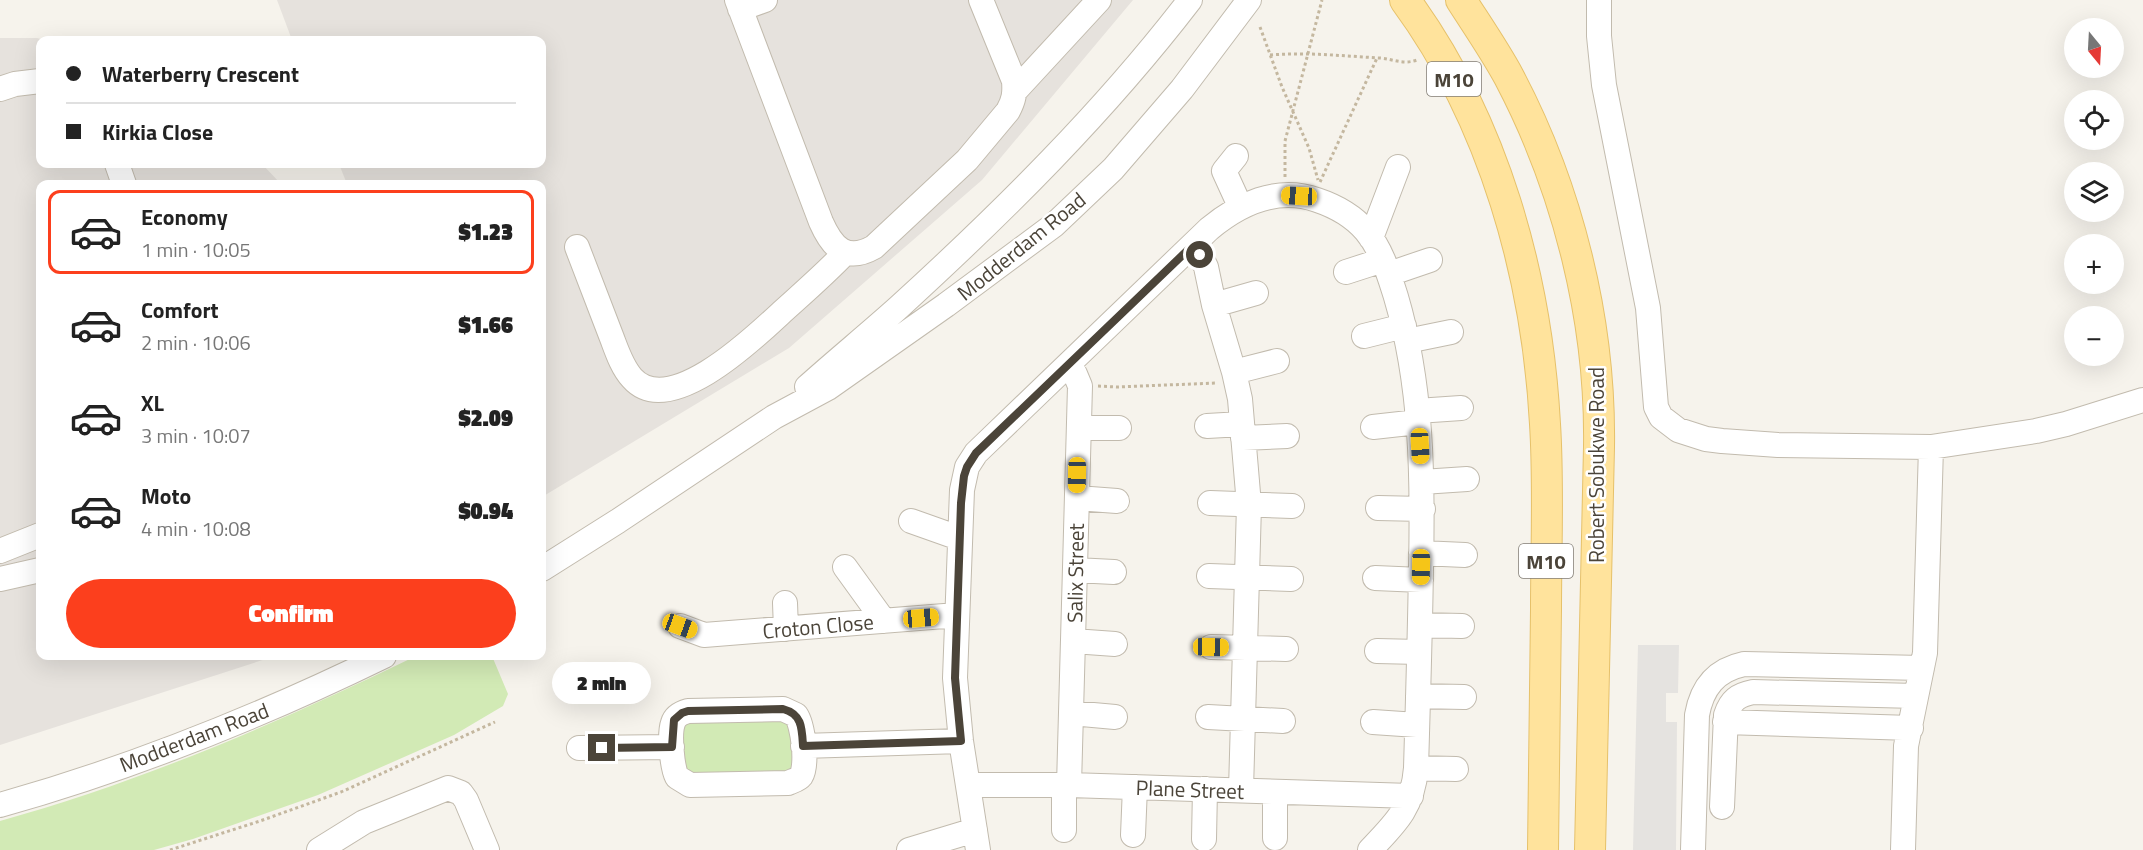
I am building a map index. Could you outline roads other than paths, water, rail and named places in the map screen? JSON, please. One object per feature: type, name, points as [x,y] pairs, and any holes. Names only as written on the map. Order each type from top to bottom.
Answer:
[{"type":"main road","name":"Robert Sobukwe Road","points":[[1461,0],[1509,76],[1558,192],[1583,283],[1597,365],[1599,447],[1590,850]]},
{"type":"main road","points":[[1480,0],[1499,38],[1509,76]]},
{"type":"main road","name":"M10","points":[[1407,5],[1440,52],[1485,145],[1515,239],[1538,343],[1545,424],[1547,499],[1543,850]]},
{"type":"street","points":[[765,0],[738,4],[820,222],[828,238],[845,253],[855,255],[874,247],[967,160],[1013,102],[1014,81],[981,0]]},
{"type":"street","points":[[1015,91],[1099,0]]},
{"type":"street","name":"Modderdam Road","points":[[774,417],[899,307],[1059,152],[1118,87],[1190,0]]},
{"type":"street","name":"Modderdam Road","points":[[546,566],[774,417],[828,388],[1054,225],[1113,169],[1182,89],[1249,0]]},
{"type":"street","points":[[1599,0],[1599,36],[1604,85],[1648,308],[1656,407],[1660,417],[1678,430],[1706,439],[1722,441],[1778,445],[1931,447],[2036,431],[2143,400]]},
{"type":"street","points":[[0,89],[15,84],[36,81]]},
{"type":"street","points":[[1236,156],[1224,171],[1240,206]]},
{"type":"street","points":[[1371,238],[1398,167]]},
{"type":"street","points":[[909,850],[976,840],[961,741],[955,678],[962,490],[970,462],[976,453],[1224,216],[1240,206],[1260,199],[1284,195],[1313,198],[1331,204],[1349,216],[1371,238],[1386,267],[1405,333],[1417,416],[1423,509],[1416,768],[1412,796],[1401,816],[1370,850]]},
{"type":"street","points":[[1191,247],[1200,255],[1206,267],[1214,305],[1236,377],[1243,431],[1249,505],[1241,790]]},
{"type":"street","points":[[577,248],[623,366],[637,383],[652,390],[682,385],[730,357],[818,280],[845,253]]},
{"type":"street","points":[[1346,272],[1430,260]]},
{"type":"street","points":[[1214,305],[1256,293]]},
{"type":"street","points":[[1364,336],[1452,332]]},
{"type":"street","points":[[1236,377],[1277,361]]},
{"type":"street","name":"Salix Street","points":[[1064,830],[1071,713],[1080,386],[1075,374],[1068,366]]},
{"type":"street","points":[[1373,427],[1461,408]]},
{"type":"street","points":[[1207,426],[1287,436]]},
{"type":"street","points":[[1079,428],[1119,428]]},
{"type":"street","points":[[1903,850],[1906,746],[1925,653],[1931,447]]},
{"type":"street","points":[[1422,482],[1467,479]]},
{"type":"street","points":[[1077,498],[1117,501]]},
{"type":"street","points":[[1210,503],[1292,506]]},
{"type":"street","points":[[1378,508],[1423,509]]},
{"type":"street","points":[[911,521],[959,538]]},
{"type":"street","points":[[0,550],[36,536]]},
{"type":"street","points":[[1421,553],[1465,555]]},
{"type":"street","points":[[845,567],[884,621]]},
{"type":"street","points":[[1075,570],[1114,572]]},
{"type":"street","points":[[0,579],[36,571]]},
{"type":"street","points":[[1209,576],[1291,579]]},
{"type":"street","points":[[1375,578],[1421,580]]},
{"type":"street","points":[[785,603],[786,628]]},
{"type":"street","name":"Croton Close","points":[[680,626],[704,635],[957,615]]},
{"type":"street","points":[[1420,625],[1462,626]]},
{"type":"street","points":[[1073,641],[1115,644]]},
{"type":"street","points":[[1211,647],[1286,649]]},
{"type":"street","points":[[1377,651],[1419,652]]},
{"type":"street","name":"Modderdam Road","points":[[0,805],[114,769],[184,743],[375,660]]},
{"type":"street","points":[[1693,850],[1697,715],[1700,699],[1713,678],[1732,667],[1744,664],[1922,668]]},
{"type":"street","points":[[1722,807],[1725,722],[1729,706],[1735,698],[1753,692],[1916,696]]},
{"type":"street","points":[[1418,696],[1464,697]]},
{"type":"street","points":[[783,709],[796,715],[800,721],[803,767],[801,776],[788,783],[690,785],[677,777],[672,747],[672,725],[682,713],[783,709]]},
{"type":"street","points":[[1071,713],[1114,717]]},
{"type":"street","points":[[1208,717],[1283,721]]},
{"type":"street","points":[[1374,722],[1417,724]]},
{"type":"street","points":[[1725,722],[1911,728]]},
{"type":"street","points":[[803,746],[961,741]]},
{"type":"street","points":[[579,748],[672,747]]},
{"type":"street","points":[[1416,768],[1456,769]]},
{"type":"street","name":"Plane Street","points":[[968,785],[1066,785],[1412,796]]},
{"type":"street","points":[[1133,835],[1135,787]]},
{"type":"street","points":[[319,850],[364,822],[448,788],[461,793],[466,800],[487,850]]},
{"type":"street","points":[[1203,838],[1205,789]]},
{"type":"street","points":[[1275,792],[1275,838]]}]
